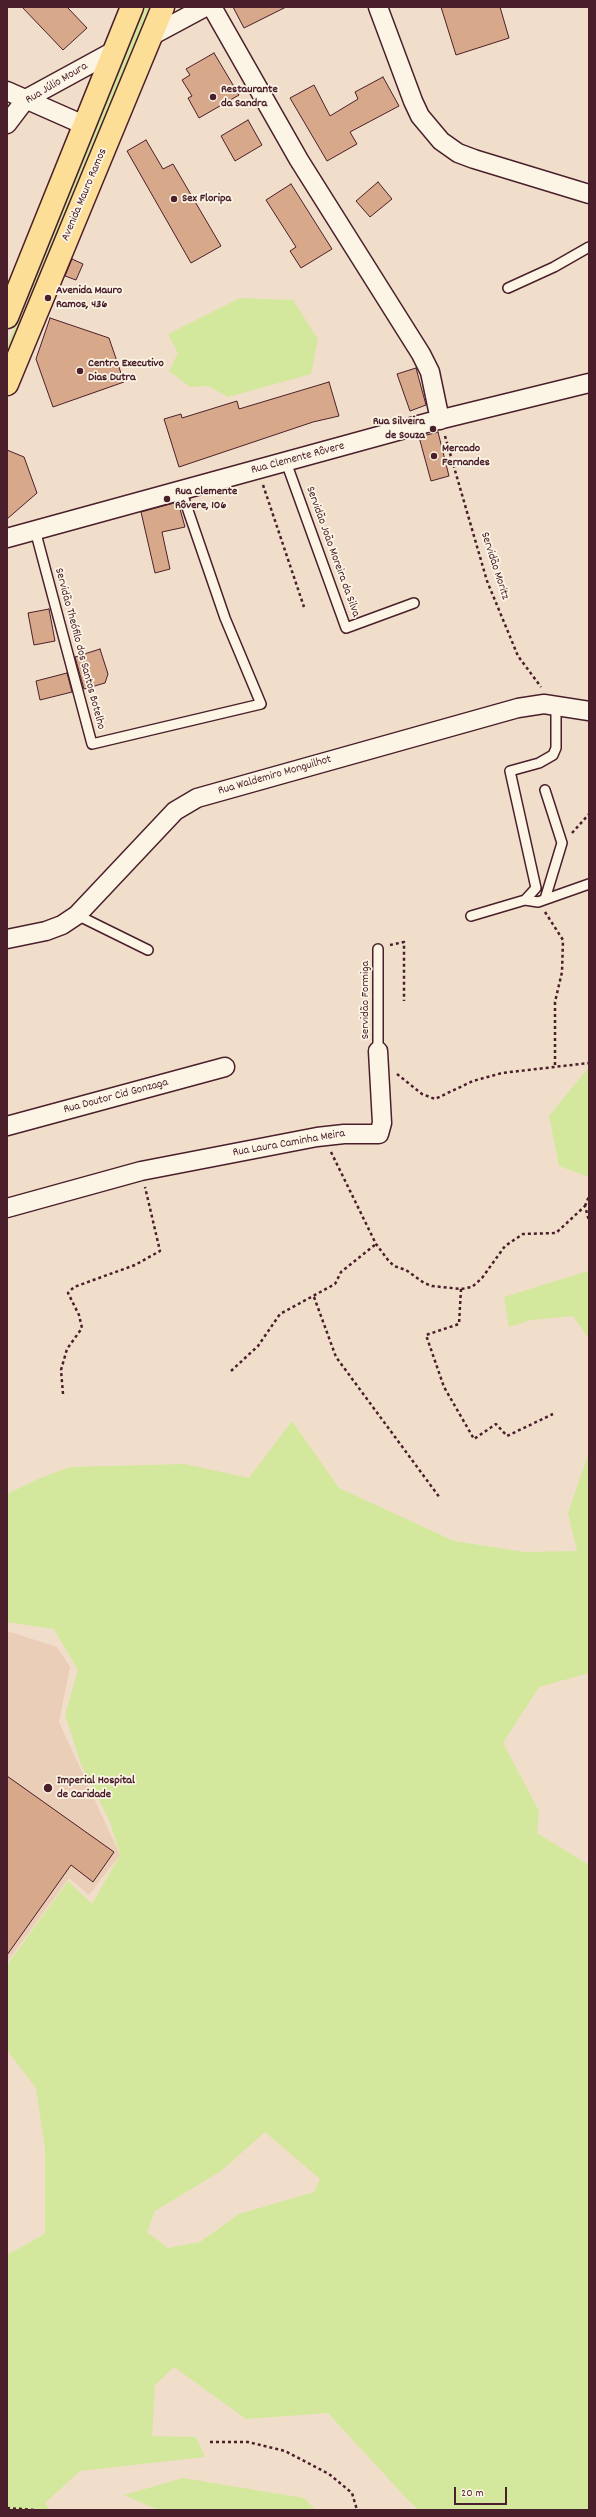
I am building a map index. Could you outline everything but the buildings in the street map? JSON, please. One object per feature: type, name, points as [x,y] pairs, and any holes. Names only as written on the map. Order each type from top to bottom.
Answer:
[{"type":"main road","points":[[7,317],[132,7]]},
{"type":"main road","name":"Avenida Mauro Ramos","points":[[7,384],[163,7]]},
{"type":"street","points":[[152,36],[205,7]]},
{"type":"street","points":[[212,7],[299,160],[421,354],[430,372],[440,420]]},
{"type":"street","points":[[378,7],[420,116],[441,141],[458,153],[474,159],[589,194]]},
{"type":"street","name":"Rua Júlio Moura","points":[[7,124],[26,99],[114,51]]},
{"type":"street","points":[[7,91],[84,125]]},
{"type":"street","name":"Rua Clemente Rôvere","points":[[7,538],[440,420],[589,383]]},
{"type":"street","name":"Rua Waldemiro Monguilhot","points":[[7,939],[46,931],[62,925],[77,915],[175,811],[197,798],[534,704],[589,711]]},
{"type":"street","name":"Rua Laura Caminha Meira","points":[[7,1208],[141,1171],[344,1134],[379,1134],[382,1122],[378,1052]]},
{"type":"street","name":"Rua Doutor Cid Gonzaga","points":[[7,1126],[225,1067]]},
{"type":"lane","points":[[508,288],[554,267],[589,247]]},
{"type":"lane","name":"Servidão João Moreira da Silva","points":[[286,462],[346,628],[414,603]]},
{"type":"lane","name":"Servidão Theófilo dos Santos Botelho","points":[[35,530],[92,744],[261,704],[225,618],[181,490]]},
{"type":"lane","points":[[525,900],[536,888],[510,771],[539,763],[553,755],[556,748],[556,707]]},
{"type":"lane","points":[[541,900],[562,843],[545,790]]},
{"type":"lane","points":[[471,916],[525,900],[541,900],[589,884]]},
{"type":"lane","points":[[77,915],[148,950]]},
{"type":"lane","name":"Servidão Formiga","points":[[378,949],[378,1052]]},
{"type":"path","name":"Servidão Moritz","points":[[440,420],[487,581],[518,656],[556,707]]},
{"type":"path","points":[[263,484],[304,608]]},
{"type":"path","points":[[562,843],[589,814]]},
{"type":"path","points":[[541,900],[563,940],[562,972],[555,1002],[555,1066]]},
{"type":"path","points":[[378,949],[404,942],[404,1001]]},
{"type":"path","points":[[378,1052],[406,1083],[422,1094],[435,1099],[473,1081],[502,1073],[589,1063]]},
{"type":"path","points":[[344,1134],[330,1146],[330,1151],[376,1244],[394,1266],[406,1270],[424,1283],[460,1289],[472,1287],[482,1278],[505,1246],[523,1234],[556,1233],[585,1206],[589,1196]]},
{"type":"path","points":[[63,1394],[61,1370],[67,1349],[82,1328],[79,1315],[68,1293],[74,1287],[135,1265],[160,1251],[141,1171]]},
{"type":"path","points":[[585,1206],[589,1221]]},
{"type":"path","points":[[231,1371],[258,1346],[280,1314],[314,1297],[335,1284],[341,1272],[376,1244]]},
{"type":"path","points":[[460,1289],[459,1324],[426,1335],[444,1387],[474,1439],[496,1424],[507,1436],[553,1414]]},
{"type":"path","points":[[314,1297],[336,1357],[440,1498]]},
{"type":"path","points":[[210,2442],[248,2442],[285,2451],[329,2474],[352,2493],[357,2510]]},
{"type":"path","points":[[7,2508],[35,2510]]},
{"type":"shaded area","name":"Imperial Hospital de Caridade","points":[[7,1631],[57,1647],[70,1667],[59,1722],[120,1855],[89,1895],[69,1878],[7,1962]]},
{"type":"green space","points":[[145,7],[152,7],[7,362],[7,345]]},
{"type":"green space","points":[[240,298],[293,300],[318,339],[311,374],[228,397],[208,386],[190,387],[169,371],[178,353],[168,334]]},
{"type":"green space","points":[[589,1067],[589,1177],[559,1166],[549,1116]]},
{"type":"green space","points":[[588,1271],[589,1339],[573,1316],[531,1320],[509,1327],[504,1297]]},
{"type":"green space","points":[[292,1421],[339,1488],[454,1541],[525,1552],[577,1551],[568,1513],[589,1452],[589,1673],[539,1687],[503,1743],[539,1811],[537,1833],[589,1865],[589,2510],[419,2510],[407,2499],[328,2413],[246,2419],[174,2367],[155,2385],[152,2436],[196,2437],[205,2457],[80,2471],[45,2503],[50,2510],[7,2510],[7,2255],[45,2234],[45,2148],[36,2088],[7,2050],[7,1965],[68,1881],[92,1904],[120,1855],[110,1822],[81,1764],[65,1715],[78,1670],[54,1629],[7,1622],[7,1494],[38,1479],[70,1467],[185,1464],[249,1478]],"holes":[[[265,2132],[320,2179],[314,2192],[239,2214],[200,2242],[168,2248],[147,2232],[155,2211],[221,2171]]]},
{"type":"green space","points":[[183,2478],[304,2498],[316,2510],[158,2510],[124,2495]]},
{"type":"place","name":"Restaurante da Sandra","points":[[213,97]]},
{"type":"place","name":"Sex Floripa","points":[[174,199]]},
{"type":"place","name":"Avenida Mauro Ramos, 436","points":[[48,298]]},
{"type":"place","name":"Centro Executivo Dias Dutra","points":[[80,371]]},
{"type":"place","name":"Rua Silveira de Souza","points":[[433,429]]},
{"type":"place","name":"Mercado Fernandes","points":[[434,456]]},
{"type":"place","name":"Rua Clemente Rôvere, 106","points":[[167,499]]},
{"type":"place","name":"Imperial Hospital de Caridade","points":[[48,1788]]}]
